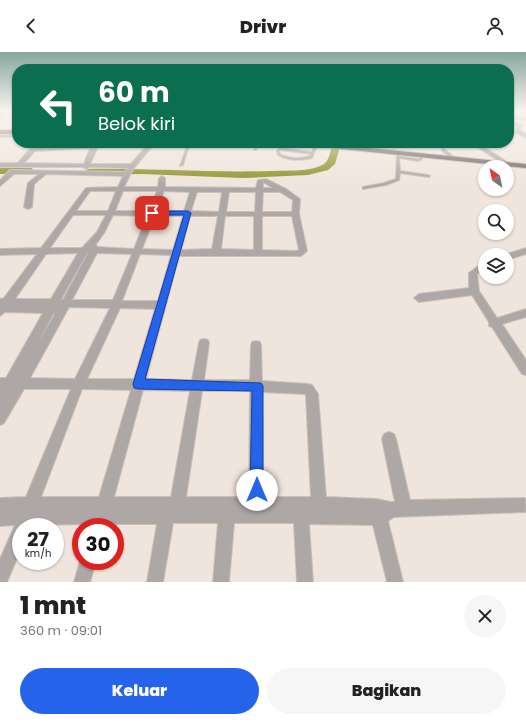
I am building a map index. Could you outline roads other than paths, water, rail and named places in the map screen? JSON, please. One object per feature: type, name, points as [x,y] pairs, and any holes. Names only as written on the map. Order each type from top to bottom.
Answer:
[{"type":"highway","points":[[364,148],[398,155],[421,155],[478,161]]},
{"type":"highway","points":[[514,165],[526,166]]},
{"type":"street","points":[[19,166],[33,150],[62,148]]},
{"type":"street","points":[[86,167],[93,148]]},
{"type":"street","points":[[482,148],[501,160]]},
{"type":"street","points":[[0,400],[59,307],[111,213],[130,170],[145,150]]},
{"type":"street","points":[[58,166],[60,159]]},
{"type":"street","points":[[0,166],[58,166],[130,170]]},
{"type":"street","points":[[0,172],[43,174],[130,170]]},
{"type":"street","points":[[0,184],[12,172]]},
{"type":"street","points":[[28,207],[30,183],[43,174]]},
{"type":"street","points":[[27,518],[79,383],[114,308],[152,213],[161,190],[162,178]]},
{"type":"street","points":[[1,253],[44,250],[84,250],[93,247],[136,252],[216,252],[258,254],[302,253],[303,251],[295,214],[297,199],[284,190],[264,180],[260,181],[258,254]]},
{"type":"street","points":[[2,307],[88,189],[226,190],[260,192]]},
{"type":"street","points":[[101,516],[194,190]]},
{"type":"street","points":[[216,252],[226,190]]},
{"type":"street","points":[[71,213],[295,214]]},
{"type":"street","points":[[59,307],[84,250]]},
{"type":"street","points":[[514,255],[526,251]]},
{"type":"street","points":[[478,269],[473,273],[474,291],[526,370]]},
{"type":"street","points":[[419,298],[474,291]]},
{"type":"street","points":[[2,307],[160,308]]},
{"type":"street","points":[[494,323],[526,313]]},
{"type":"street","points":[[155,582],[172,511],[204,343]]},
{"type":"street","points":[[256,345],[258,386],[256,510]]},
{"type":"street","points":[[10,383],[258,386],[308,389],[311,391],[319,510]]},
{"type":"street","points":[[0,419],[10,383]]},
{"type":"street","points":[[389,439],[388,510],[395,582]]},
{"type":"street","points":[[0,505],[23,518]]},
{"type":"street","points":[[64,518],[172,511],[388,510],[525,506]]},
{"type":"street","points":[[221,582],[227,510]]},
{"type":"street","points":[[301,511],[305,582]]},
{"type":"street","points":[[0,518],[12,519]]},
{"type":"street","points":[[0,578],[12,551]]},
{"type":"street","points":[[82,582],[85,570]]},
{"type":"lane","points":[[181,165],[187,148]]},
{"type":"lane","points":[[313,153],[279,149],[279,154],[283,157],[300,159],[311,157],[313,153],[315,148]]},
{"type":"lane","points":[[442,150],[454,158]]},
{"type":"lane","points":[[364,188],[393,182],[398,179],[398,155]]},
{"type":"lane","points":[[399,172],[428,176]]},
{"type":"waterway","points":[[88,172],[142,171],[243,175],[308,172],[325,168],[332,162],[336,148]]},
{"type":"waterway","points":[[0,171],[31,171]]}]
